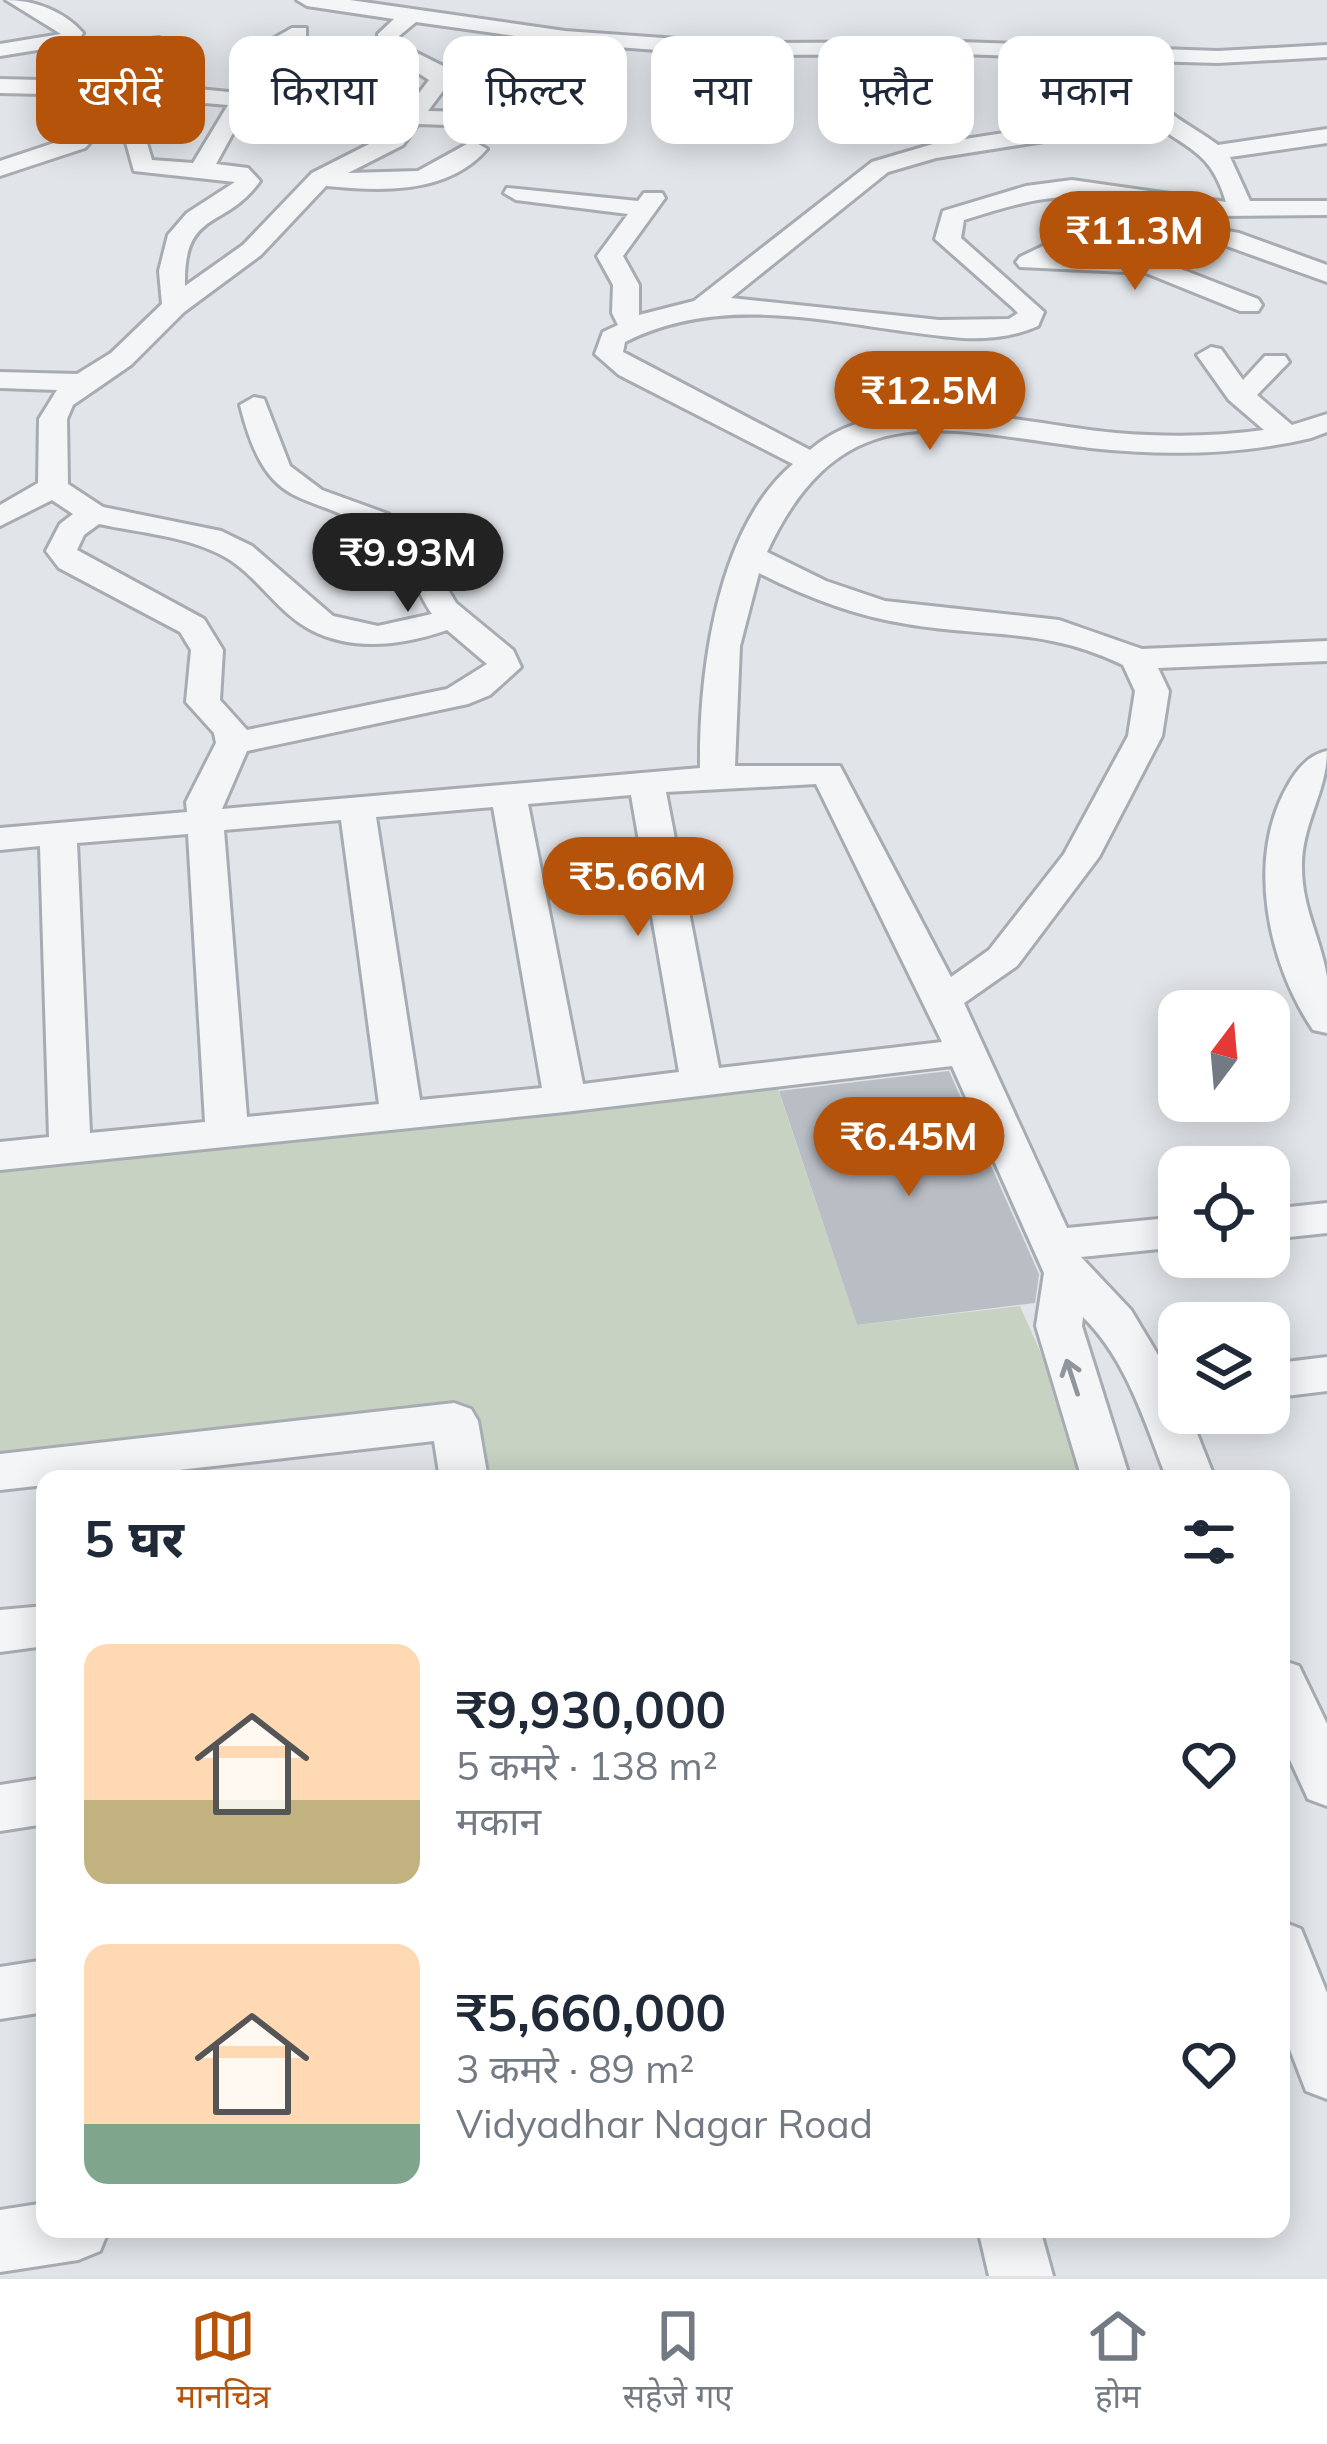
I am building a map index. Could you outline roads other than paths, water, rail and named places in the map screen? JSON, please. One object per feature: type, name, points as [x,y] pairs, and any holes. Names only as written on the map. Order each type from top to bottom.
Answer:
[{"type":"street","points":[[16,0],[68,28],[70,36]]},
{"type":"street","points":[[307,0],[565,37],[651,44]]},
{"type":"street","points":[[389,36],[409,17]]},
{"type":"street","points":[[293,36],[299,32]]},
{"type":"street","points":[[794,50],[998,51]]},
{"type":"street","points":[[1174,54],[1218,57],[1327,51]]},
{"type":"street","points":[[419,62],[437,72],[440,80],[419,113]]},
{"type":"street","points":[[0,86],[36,87]]},
{"type":"street","points":[[202,168],[229,123]]},
{"type":"street","points":[[1174,127],[1225,165],[1230,238]]},
{"type":"street","points":[[1212,154],[1327,136]]},
{"type":"street","points":[[700,310],[880,167],[998,140]]},
{"type":"street","points":[[0,169],[73,144]]},
{"type":"street","points":[[137,144],[142,166],[240,172],[248,181],[224,207],[197,217],[178,240],[170,287],[175,305]]},
{"type":"street","points":[[52,487],[53,419],[60,402],[142,338],[175,305],[252,250],[320,178],[387,144]]},
{"type":"street","points":[[1070,144],[1101,183],[1327,274]]},
{"type":"street","points":[[320,178],[411,182],[456,166],[475,149]]},
{"type":"street","points":[[1010,289],[1029,262],[1078,239],[1101,183]]},
{"type":"street","points":[[808,460],[609,354],[613,338],[632,325],[700,310],[769,308],[897,324],[998,330],[1029,320],[1031,311],[1010,289],[974,266],[948,239],[952,216],[1040,191],[1101,183],[1231,209],[1327,208]]},
{"type":"street","points":[[516,193],[648,204],[610,256],[626,285],[624,304],[632,325]]},
{"type":"street","points":[[1029,262],[1150,265],[1249,305]]},
{"type":"street","points":[[1211,355],[1239,394],[1304,430],[1327,459]]},
{"type":"street","points":[[1239,394],[1259,382],[1275,362]]},
{"type":"street","points":[[0,380],[82,382]]},
{"type":"street","points":[[233,743],[418,707],[478,688],[504,667],[501,657],[452,617],[404,539],[368,518],[310,497],[286,481],[260,439],[254,405]]},
{"type":"street","points":[[718,778],[715,688],[728,622],[749,555],[784,486],[808,460],[855,434],[897,421],[955,421],[1146,443],[1304,430]]},
{"type":"street","points":[[52,487],[93,514],[210,538],[241,553],[322,623],[378,636],[404,634],[452,617]]},
{"type":"street","points":[[0,517],[52,487]]},
{"type":"street","points":[[93,514],[70,530],[61,551],[70,561],[193,626],[208,650],[203,702],[231,731],[233,743],[205,802],[226,1133]]},
{"type":"street","points":[[749,555],[833,599],[928,618],[1054,625],[1137,659],[1327,651]]},
{"type":"street","points":[[944,1000],[1003,958],[1082,857],[1145,736],[1152,691],[1137,659]]},
{"type":"street","points":[[1327,761],[1308,776],[1282,838],[1281,896],[1327,1021]]},
{"type":"street","points":[[0,839],[827,772],[944,1000],[963,1052],[1061,1258],[1158,1379]]},
{"type":"street","points":[[647,785],[701,1081]]},
{"type":"street","points":[[509,796],[565,1099]]},
{"type":"street","points":[[357,809],[401,1115]]},
{"type":"street","points":[[58,834],[70,1150]]},
{"type":"street","points":[[0,1156],[565,1099],[963,1052]]},
{"type":"street","points":[[1290,1222],[1327,1218]]},
{"type":"street","points":[[1061,1258],[1158,1237]]},
{"type":"street","points":[[1061,1258],[1059,1326],[1103,1470]]},
{"type":"street","points":[[1290,1378],[1327,1374]]},
{"type":"street","points":[[0,1472],[454,1421],[462,1470]]},
{"type":"street","points":[[1179,1434],[1189,1470]]},
{"type":"street","points":[[0,1631],[36,1627]]},
{"type":"street","points":[[1290,1701],[1327,1783]]},
{"type":"street","points":[[0,1808],[36,1802]]},
{"type":"street","points":[[1290,1974],[1312,2039]]},
{"type":"street","points":[[0,1993],[36,1987]]},
{"type":"street","points":[[0,2241],[36,2235]]},
{"type":"street","points":[[1011,2238],[1021,2276]]}]
